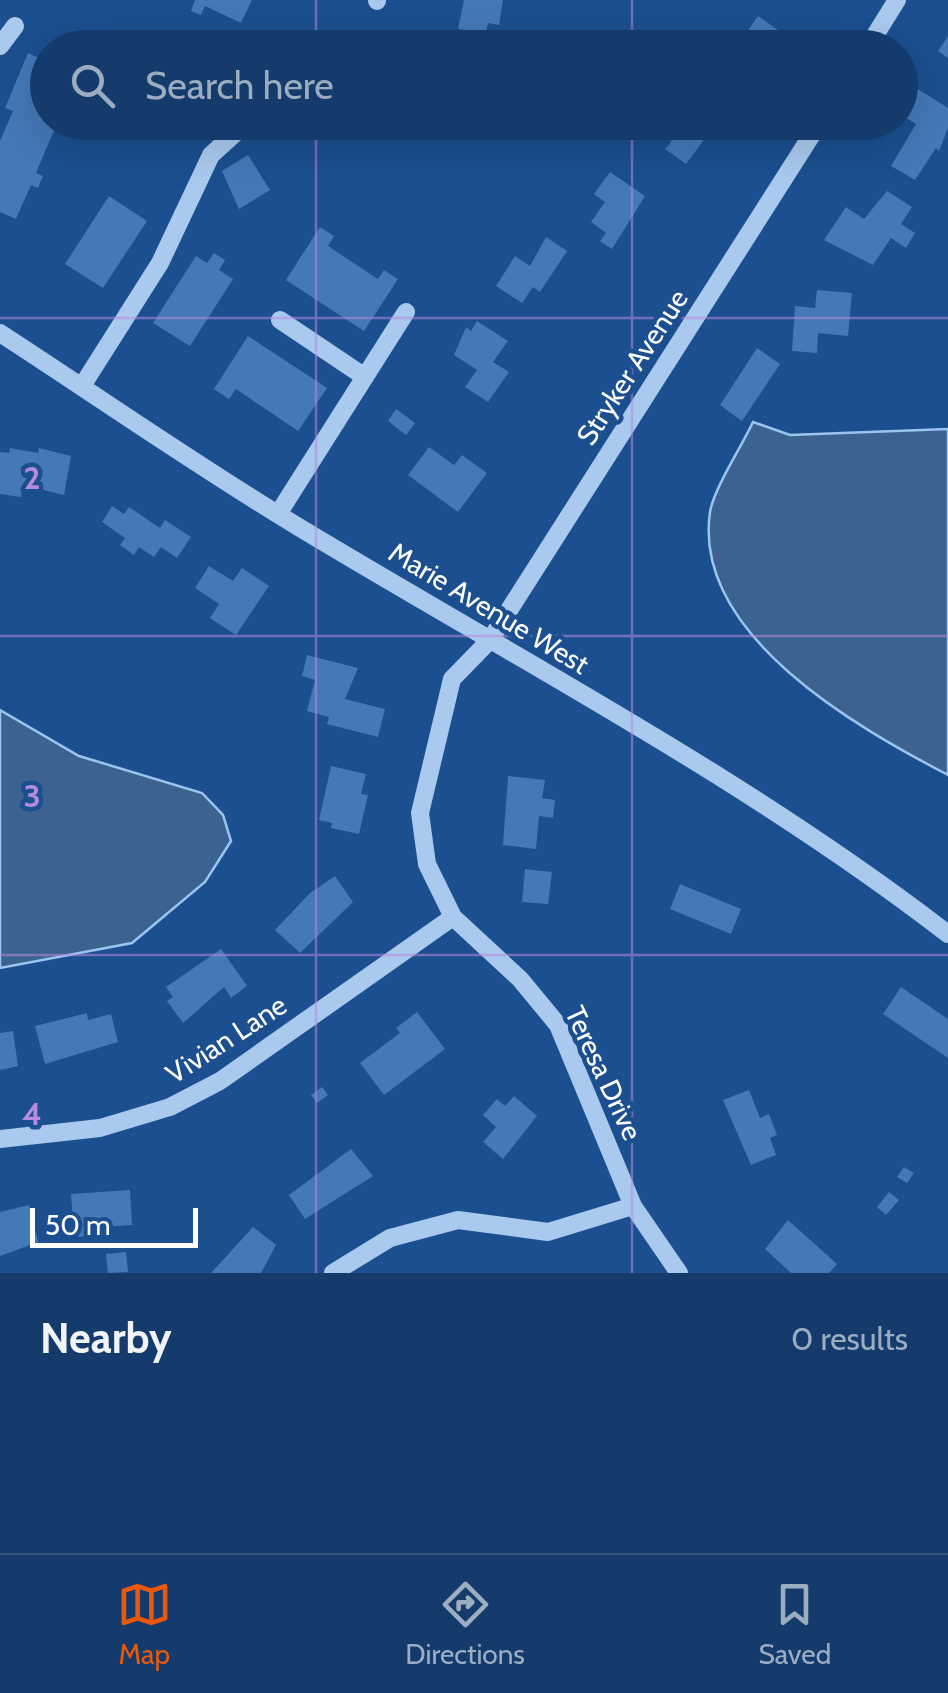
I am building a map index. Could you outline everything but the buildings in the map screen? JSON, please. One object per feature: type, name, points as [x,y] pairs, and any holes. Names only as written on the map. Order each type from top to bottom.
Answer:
[{"type":"street","points":[[878,30],[895,1]]},
{"type":"street","points":[[0,46],[15,26]]},
{"type":"street","points":[[82,386],[160,264],[211,155],[228,140]]},
{"type":"street","name":"Stryker Avenue","points":[[490,640],[809,140]]},
{"type":"street","points":[[278,514],[406,312]]},
{"type":"street","points":[[280,320],[366,377]]},
{"type":"street","name":"Marie Avenue West","points":[[0,332],[278,514],[727,779],[853,861],[948,934]]},
{"type":"street","name":"Teresa Drive","points":[[490,640],[452,679],[420,813],[427,864],[453,916],[520,979],[558,1025],[633,1206],[679,1273]]},
{"type":"street","name":"Vivian Lane","points":[[0,1139],[100,1128],[170,1107],[220,1081],[453,916]]},
{"type":"street","points":[[332,1273],[390,1238],[458,1220],[548,1232],[633,1206]]},
{"type":"water","points":[[753,422],[790,435],[948,429],[948,775],[828,704],[788,672],[754,637],[727,598],[711,557],[710,512],[722,479]]},
{"type":"water","points":[[0,710],[79,756],[202,793],[223,815],[231,841],[205,882],[132,943],[0,968]]}]
